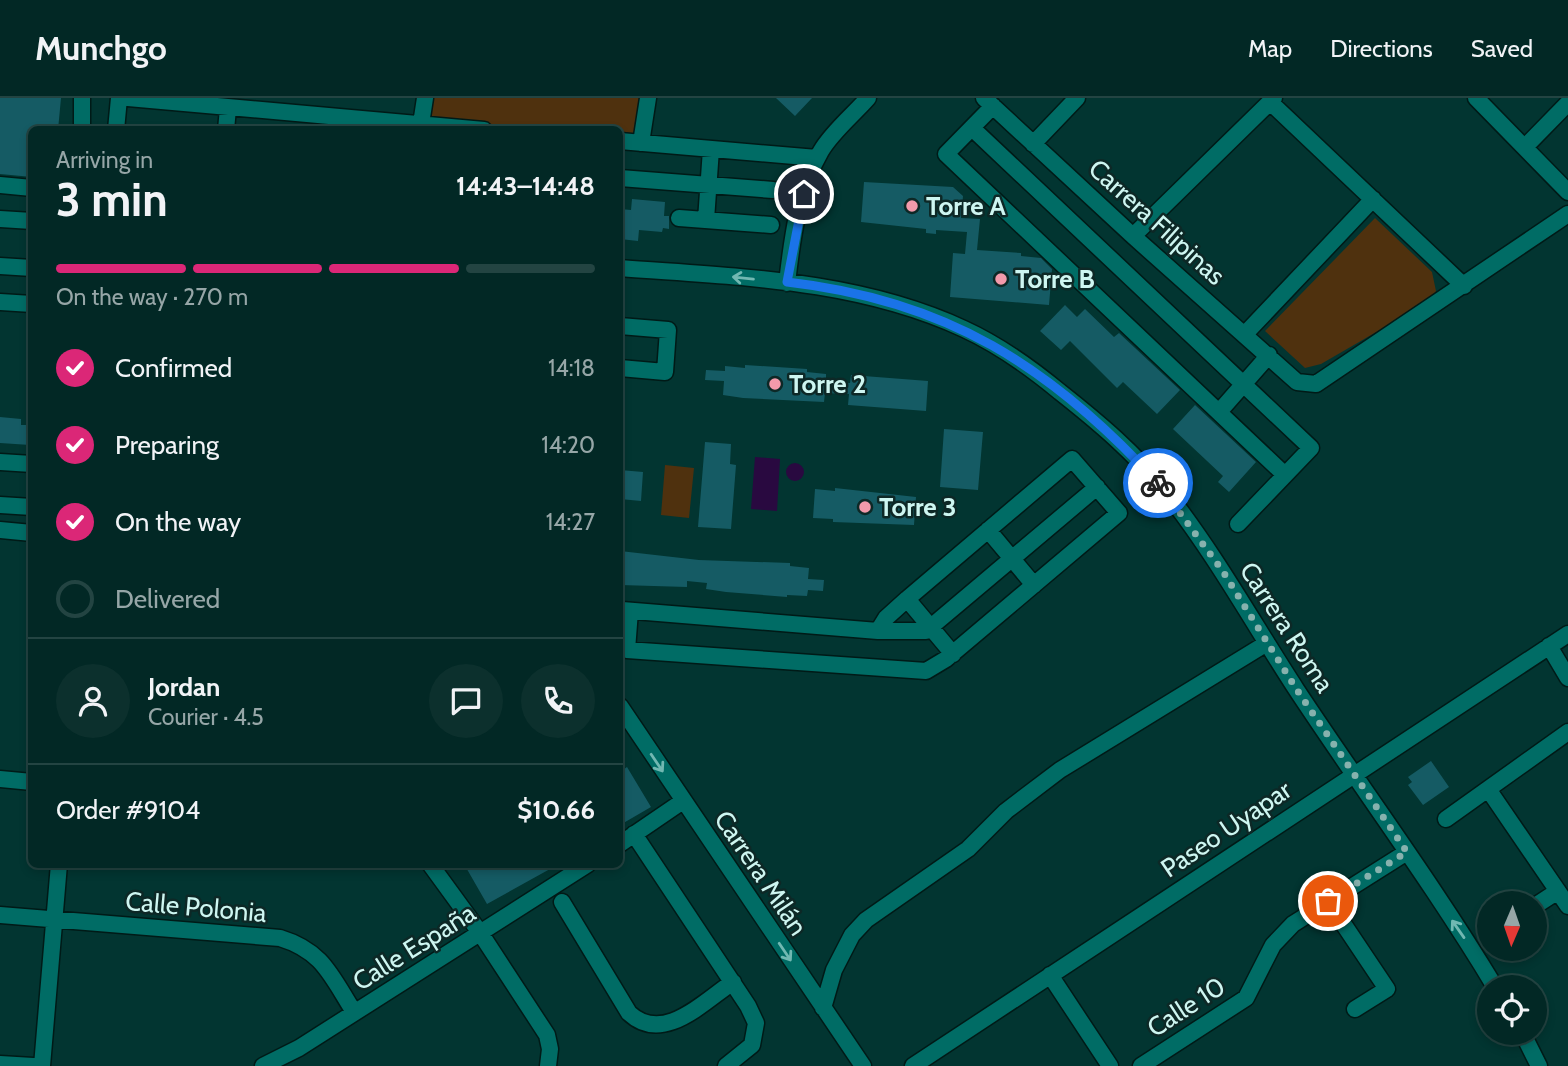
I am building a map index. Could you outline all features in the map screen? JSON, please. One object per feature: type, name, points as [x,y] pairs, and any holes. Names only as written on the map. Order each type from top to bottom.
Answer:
[{"type":"street","points":[[82,98],[82,126]]},
{"type":"street","points":[[116,126],[119,98]]},
{"type":"street","points":[[128,98],[228,108],[256,104],[442,126]]},
{"type":"street","points":[[421,124],[425,98]]},
{"type":"street","points":[[641,143],[648,98]]},
{"type":"street","points":[[787,282],[798,214],[817,159],[822,149],[868,98]]},
{"type":"street","points":[[1033,144],[1077,98]]},
{"type":"street","points":[[1476,98],[1568,192]]},
{"type":"street","points":[[1133,236],[1272,100],[1464,286],[1568,214]]},
{"type":"street","points":[[988,102],[972,128],[946,155],[1285,475]]},
{"type":"street","name":"Carrera Filipinas","points":[[988,102],[1297,382],[1317,384],[1464,286]]},
{"type":"street","points":[[1525,147],[1568,103]]},
{"type":"street","points":[[226,126],[228,108]]},
{"type":"street","points":[[972,128],[1311,448],[1238,524]]},
{"type":"street","points":[[623,141],[817,159]]},
{"type":"street","points":[[706,220],[711,149]]},
{"type":"street","points":[[623,178],[773,190]]},
{"type":"street","points":[[0,185],[28,188]]},
{"type":"street","points":[[1245,334],[1373,199]]},
{"type":"street","points":[[679,218],[771,225]]},
{"type":"street","points":[[0,219],[28,221]]},
{"type":"street","points":[[0,266],[28,268]]},
{"type":"street","name":"Carrera Roma","points":[[623,268],[834,288],[898,304],[965,329],[1025,363],[1111,432],[1165,490],[1222,570],[1267,643],[1487,975]]},
{"type":"street","points":[[0,302],[28,304]]},
{"type":"street","points":[[623,327],[668,330],[665,372],[623,368]]},
{"type":"street","points":[[1219,412],[1269,355]]},
{"type":"street","points":[[878,631],[886,618],[907,599],[1072,459],[1097,487],[1119,513],[953,654],[919,672],[627,650],[625,611],[878,631],[918,632],[931,628],[1097,487]]},
{"type":"street","points":[[0,462],[28,464]]},
{"type":"street","points":[[0,505],[28,507]]},
{"type":"street","points":[[0,530],[28,533]]},
{"type":"street","points":[[988,530],[1034,585]]},
{"type":"street","points":[[907,599],[953,654]]},
{"type":"street","name":"Paseo Uyapar","points":[[913,1066],[1354,772],[1568,634]]},
{"type":"street","points":[[823,1008],[834,970],[852,935],[866,920],[968,849],[1006,811],[1060,770],[1267,643]]},
{"type":"street","points":[[1549,646],[1568,678]]},
{"type":"street","name":"Carrera Milán","points":[[623,711],[863,1066]]},
{"type":"street","points":[[1446,819],[1568,732]]},
{"type":"street","points":[[0,779],[28,782]]},
{"type":"street","points":[[1488,789],[1568,906]]},
{"type":"street","points":[[623,842],[682,801]]},
{"type":"street","points":[[634,834],[733,982],[756,1023],[755,1035],[745,1054],[726,1066]]},
{"type":"street","name":"Calle 10","points":[[1141,1066],[1246,998],[1273,945],[1293,924],[1407,852]]},
{"type":"street","points":[[42,1066],[59,868]]},
{"type":"street","points":[[433,868],[481,934],[547,1035],[549,1063]]},
{"type":"street","name":"Calle España","points":[[263,1066],[299,1048],[582,868]]},
{"type":"street","points":[[1547,898],[1558,891]]},
{"type":"street","points":[[1328,901],[1387,989],[1355,1009]]},
{"type":"street","points":[[562,902],[629,1013],[638,1021],[650,1026],[673,1023],[733,982]]},
{"type":"street","name":"Calle Polonia","points":[[0,915],[280,938],[304,945],[322,962],[354,1012]]},
{"type":"street","points":[[1049,975],[1110,1066]]},
{"type":"street","points":[[1528,1045],[1539,1066]]},
{"type":"street","points":[[0,1064],[33,1066]]},
{"type":"shaded area","points":[[427,98],[644,98],[639,141],[623,139],[623,126],[473,126],[424,121]]},
{"type":"shaded area","points":[[1375,218],[1432,272],[1436,291],[1430,301],[1321,364],[1305,368],[1265,331]]},
{"type":"shaded area","points":[[755,457],[780,459],[777,511],[751,509]]},
{"type":"shaded area","points":[[791,463],[799,463],[804,472],[802,479],[791,481],[786,476],[786,468]]},
{"type":"shaded area","points":[[665,465],[694,468],[689,518],[661,515]]},
{"type":"building","points":[[0,98],[61,98],[58,126],[28,126],[28,177],[0,174]]},
{"type":"building","points":[[776,98],[812,98],[795,116]]},
{"type":"building","points":[[864,182],[953,187],[963,196],[961,218],[980,219],[977,250],[1021,253],[1021,256],[1041,258],[1052,269],[1049,305],[950,297],[953,253],[965,254],[967,232],[936,230],[936,234],[926,233],[926,229],[861,222]]},
{"type":"building","points":[[632,199],[665,202],[664,216],[669,216],[669,229],[663,228],[662,232],[639,230],[638,241],[623,239],[623,209],[631,210]]},
{"type":"building","points":[[1065,305],[1077,317],[1085,309],[1114,337],[1119,333],[1180,390],[1157,414],[1123,382],[1117,388],[1070,341],[1061,350],[1040,331]]},
{"type":"building","points":[[745,365],[807,369],[807,372],[826,374],[826,381],[850,383],[851,375],[928,381],[926,411],[848,405],[849,394],[825,393],[824,402],[743,398],[723,395],[724,381],[705,380],[706,370],[725,371],[725,366],[745,368]]},
{"type":"building","points":[[1195,405],[1256,462],[1229,492],[1218,482],[1223,476],[1173,429]]},
{"type":"building","points":[[0,417],[21,419],[21,425],[28,425],[28,445],[0,443]]},
{"type":"building","points":[[944,429],[983,432],[978,490],[940,487]]},
{"type":"building","points":[[705,442],[731,444],[730,464],[736,465],[731,529],[698,527]]},
{"type":"building","points":[[623,470],[643,472],[641,501],[623,499]]},
{"type":"building","name":"Torre 3","points":[[835,488],[916,497],[914,525],[833,522],[833,519],[813,518],[815,489],[835,491]]},
{"type":"building","points":[[623,551],[699,560],[790,563],[790,566],[809,568],[808,579],[824,580],[823,591],[808,590],[807,596],[726,592],[706,589],[707,583],[687,581],[687,587],[623,585]]},
{"type":"building","points":[[1431,761],[1449,787],[1423,805],[1408,785],[1412,782],[1408,777]]},
{"type":"building","points":[[627,767],[651,807],[623,823],[623,770]]},
{"type":"building","points":[[466,868],[552,868],[487,904]]},
{"type":"way so far","points":[[1158,483],[1222,570],[1297,690],[1407,852],[1328,901]]},
{"type":"place","name":"Torre A","points":[[912,206]]},
{"type":"place","name":"Torre B","points":[[1001,279]]},
{"type":"place","name":"Torre 2","points":[[775,384]]},
{"type":"place","name":"Torre 3","points":[[865,507]]},
{"type":"route","points":[[804,194],[790,253],[787,282],[834,288],[898,304],[965,329],[1025,363],[1111,432],[1158,483]]}]
